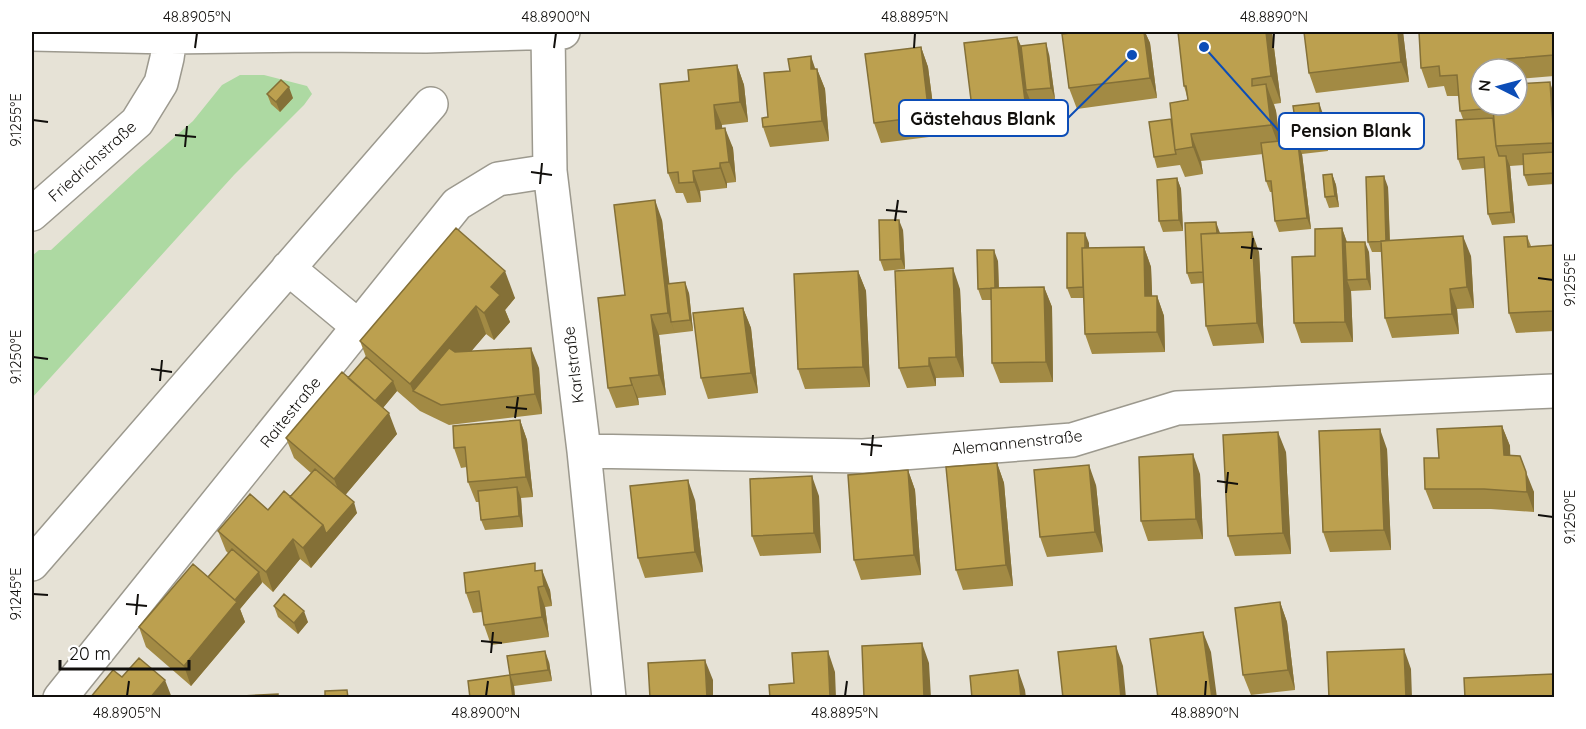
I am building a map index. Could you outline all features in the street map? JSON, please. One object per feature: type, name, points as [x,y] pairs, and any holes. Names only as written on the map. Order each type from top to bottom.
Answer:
[{"type":"street","points":[[32,34],[170,37],[256,33],[426,36],[556,32]]},
{"type":"street","name":"Karlstraße","points":[[556,32],[550,171],[584,451],[609,698]]},
{"type":"street","name":"Friedrichstraße","points":[[32,214],[137,123],[161,83],[170,37]]},
{"type":"street","points":[[32,564],[431,104]]},
{"type":"street","name":"Raitestraße","points":[[60,698],[458,204],[498,179],[550,171]]},
{"type":"street","points":[[288,268],[359,327]]},
{"type":"street","name":"Alemannenstraße","points":[[584,451],[863,456],[1072,440],[1177,408],[1554,391]]},
{"type":"green space","points":[[240,75],[264,75],[307,86],[312,94],[304,105],[234,175],[32,398],[32,256],[39,250],[51,250],[193,121],[222,85]]},
{"type":"building","points":[[1144,32],[1150,78],[1069,88],[1062,34]]},
{"type":"building","points":[[1178,32],[1266,32],[1271,76],[1252,79],[1252,86],[1266,84],[1271,125],[1191,134],[1193,147],[1175,150],[1170,103],[1188,100],[1186,86],[1184,86]]},
{"type":"building","points":[[1304,32],[1398,32],[1401,62],[1309,73]]},
{"type":"building","points":[[1419,32],[1554,32],[1554,55],[1469,57],[1469,110],[1460,111],[1457,75],[1440,76],[1439,66],[1421,68]]},
{"type":"building","points":[[1017,37],[1025,101],[972,108],[964,43]]},
{"type":"building","points":[[1046,43],[1051,88],[1026,90],[1021,46]]},
{"type":"building","points":[[921,47],[929,116],[874,123],[865,54]]},
{"type":"building","points":[[811,56],[811,69],[817,69],[822,121],[763,127],[762,118],[768,117],[764,73],[790,71],[788,59]]},
{"type":"building","points":[[737,65],[740,102],[714,105],[716,129],[725,128],[729,162],[720,163],[720,168],[693,171],[694,182],[679,183],[678,172],[668,173],[660,84],[689,81],[688,70]]},
{"type":"building","points":[[281,80],[289,87],[276,102],[267,94]]},
{"type":"building","points":[[1550,82],[1554,143],[1496,146],[1494,117],[1529,117],[1529,83]]},
{"type":"building","points":[[1319,103],[1324,140],[1298,144],[1307,218],[1275,221],[1271,181],[1266,181],[1261,143],[1298,139],[1293,106]]},
{"type":"building","points":[[1493,118],[1499,156],[1506,156],[1511,212],[1488,214],[1484,157],[1458,159],[1456,120]]},
{"type":"building","points":[[1171,119],[1176,154],[1154,157],[1149,122]]},
{"type":"building","points":[[1554,152],[1554,173],[1524,175],[1523,154]]},
{"type":"building","points":[[1332,174],[1335,196],[1325,197],[1323,175]]},
{"type":"building","points":[[1384,176],[1386,241],[1368,242],[1366,177]]},
{"type":"building","points":[[1177,178],[1179,220],[1159,221],[1157,180]]},
{"type":"building","points":[[655,200],[668,313],[651,315],[659,375],[630,378],[632,385],[608,388],[598,298],[625,295],[614,205]]},
{"type":"building","points":[[879,220],[899,220],[901,259],[880,260]]},
{"type":"building","points":[[1216,222],[1217,233],[1201,234],[1203,272],[1187,273],[1185,223]]},
{"type":"building","points":[[456,228],[505,271],[491,287],[500,295],[484,313],[476,306],[410,384],[360,341]]},
{"type":"building","points":[[1342,228],[1345,322],[1294,323],[1292,257],[1315,256],[1315,229]]},
{"type":"building","points":[[1252,232],[1257,323],[1206,326],[1201,234]]},
{"type":"building","points":[[1067,233],[1085,233],[1085,248],[1082,248],[1083,287],[1067,288]]},
{"type":"building","points":[[1463,236],[1467,287],[1450,289],[1452,314],[1385,318],[1381,241]]},
{"type":"building","points":[[1527,236],[1528,247],[1554,245],[1554,311],[1509,313],[1504,237]]},
{"type":"building","points":[[1345,242],[1365,242],[1367,279],[1347,280]]},
{"type":"building","points":[[1144,247],[1145,296],[1157,296],[1157,332],[1085,334],[1082,248]]},
{"type":"building","points":[[977,250],[994,250],[995,288],[978,289]]},
{"type":"building","points":[[953,268],[956,357],[929,358],[929,366],[899,368],[895,271]]},
{"type":"building","points":[[858,271],[863,367],[798,369],[794,274]]},
{"type":"building","points":[[685,282],[690,320],[671,322],[667,284]]},
{"type":"building","points":[[1044,287],[1046,362],[992,363],[991,288]]},
{"type":"building","points":[[743,308],[751,373],[701,378],[693,313]]},
{"type":"building","points":[[449,348],[455,352],[531,348],[535,394],[441,405],[413,391]]},
{"type":"building","points":[[366,357],[393,381],[375,401],[348,378]]},
{"type":"building","points":[[342,372],[389,413],[334,479],[286,438]]},
{"type":"building","points":[[520,420],[526,477],[468,482],[465,447],[454,448],[453,426]]},
{"type":"building","points":[[1502,426],[1504,455],[1520,456],[1526,472],[1527,492],[1425,489],[1424,458],[1439,458],[1437,429]]},
{"type":"building","points":[[1380,429],[1384,530],[1323,532],[1319,431]]},
{"type":"building","points":[[1278,432],[1283,533],[1228,536],[1223,435]]},
{"type":"building","points":[[1193,454],[1196,519],[1141,521],[1139,457]]},
{"type":"building","points":[[997,463],[1006,565],[956,570],[946,467]]},
{"type":"building","points":[[1089,465],[1095,532],[1040,537],[1034,470]]},
{"type":"building","points":[[315,469],[354,502],[326,534],[323,525],[290,497]]},
{"type":"building","points":[[908,470],[914,555],[854,560],[848,475]]},
{"type":"building","points":[[812,476],[814,533],[752,536],[750,479]]},
{"type":"building","points":[[688,480],[695,552],[638,558],[630,486]]},
{"type":"building","points":[[517,487],[519,516],[481,520],[478,491]]},
{"type":"building","points":[[284,491],[323,525],[303,548],[293,539],[266,572],[218,531],[250,494],[268,510]]},
{"type":"building","points":[[232,549],[259,572],[235,600],[208,577]]},
{"type":"building","points":[[535,563],[535,571],[542,570],[544,586],[538,587],[542,617],[484,625],[479,591],[466,593],[464,573]]},
{"type":"building","points":[[193,564],[237,602],[184,666],[139,627]]},
{"type":"building","points":[[284,594],[304,611],[294,623],[274,606]]},
{"type":"building","points":[[1280,602],[1288,670],[1243,675],[1235,608]]},
{"type":"building","points":[[1203,632],[1212,698],[1158,698],[1150,639]]},
{"type":"building","points":[[922,643],[924,698],[864,698],[862,646]]},
{"type":"building","points":[[1116,646],[1121,698],[1063,698],[1058,652]]},
{"type":"building","points":[[1404,649],[1406,698],[1329,698],[1327,652]]},
{"type":"building","points":[[545,651],[548,670],[510,675],[507,656]]},
{"type":"building","points":[[828,651],[830,698],[770,698],[769,685],[794,683],[792,653]]},
{"type":"building","points":[[139,658],[165,680],[150,698],[90,698],[113,670],[122,677]]},
{"type":"building","points":[[705,660],[707,698],[650,698],[648,663]]},
{"type":"building","points":[[1018,670],[1021,698],[972,698],[970,676]]},
{"type":"building","points":[[1554,674],[1554,698],[1465,698],[1464,678]]},
{"type":"building","points":[[510,675],[513,698],[470,698],[468,681]]},
{"type":"building","points":[[347,690],[348,698],[325,698],[325,691]]},
{"type":"building","points":[[278,694],[278,698],[243,698],[243,696]]},
{"type":"place","name":"Pension Blank","points":[[1204,47]]},
{"type":"place","name":"Gästehaus Blank","points":[[1132,55]]}]
